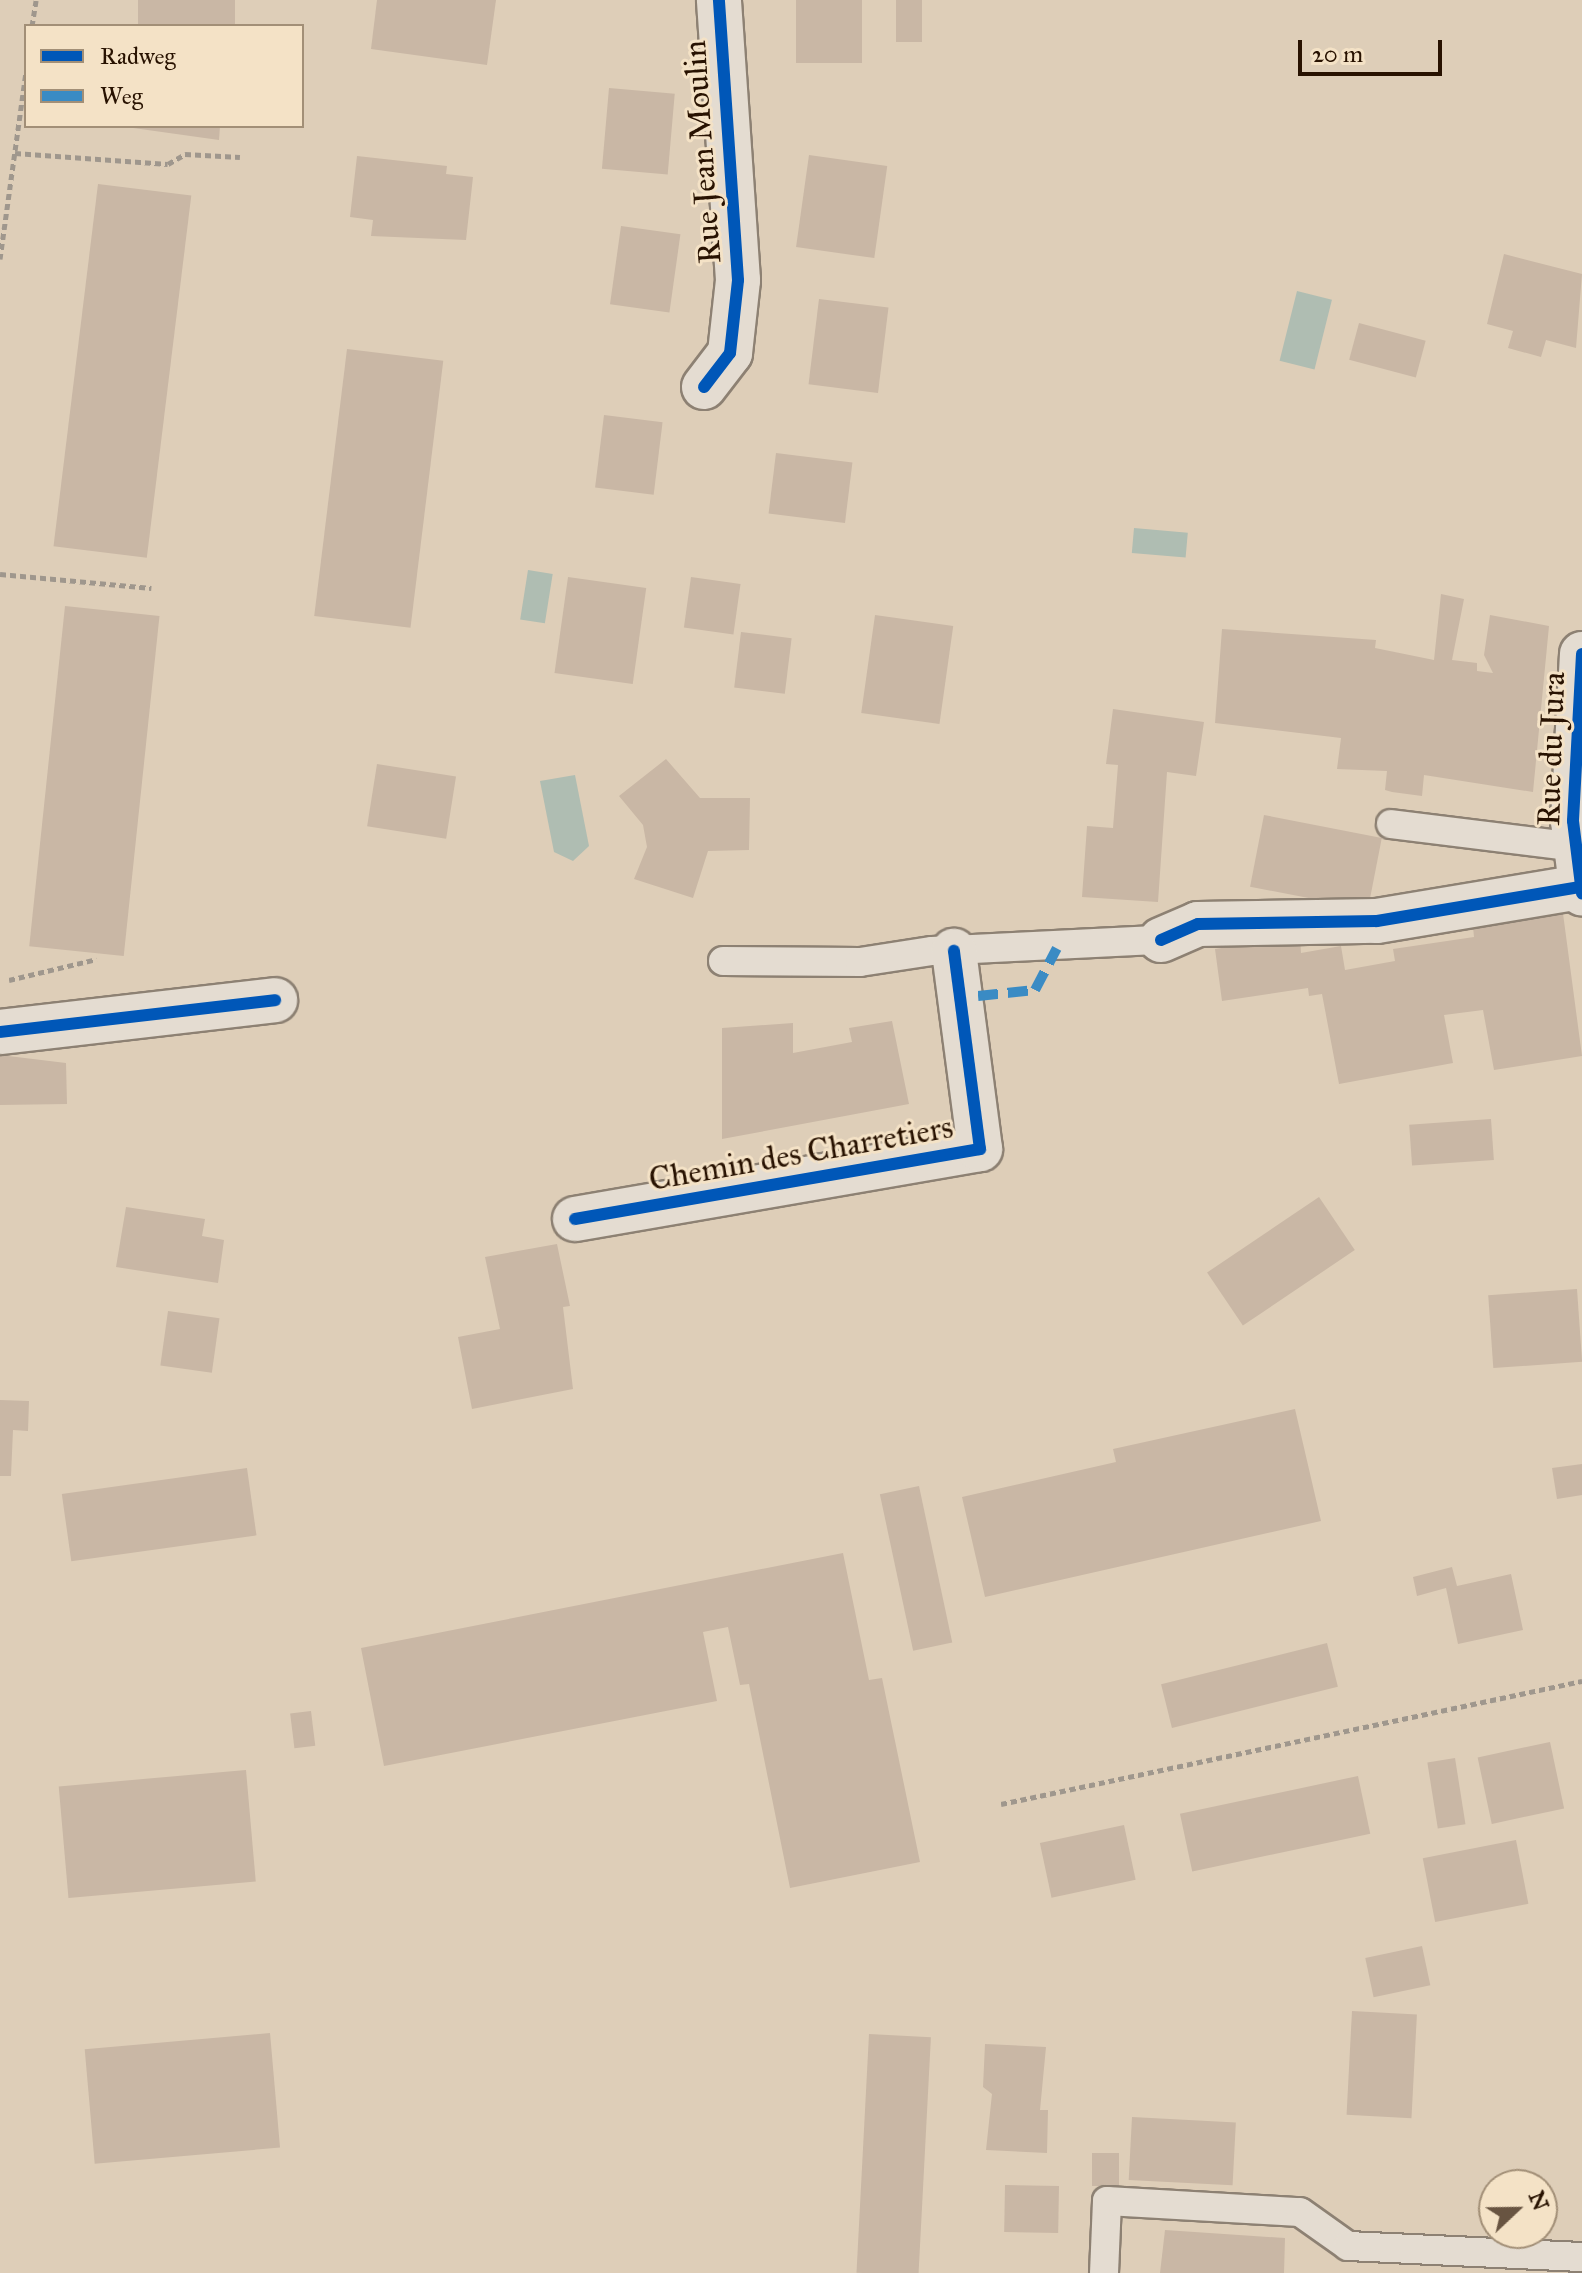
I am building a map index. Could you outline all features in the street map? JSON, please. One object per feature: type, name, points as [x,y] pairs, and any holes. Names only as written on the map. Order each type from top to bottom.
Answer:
[{"type":"street","name":"Rue Jean Moulin","points":[[704,387],[733,344],[738,280],[719,0]]},
{"type":"street","name":"Rue du Jura","points":[[1582,654],[1573,755],[1582,893]]},
{"type":"street","points":[[1161,940],[1198,924],[1377,921],[1579,867]]},
{"type":"street","name":"Chemin des Charretiers","points":[[575,1219],[980,1149],[954,951]]},
{"type":"street","points":[[0,1032],[275,1000]]},
{"type":"lane","points":[[1391,824],[1579,867]]},
{"type":"lane","points":[[723,961],[860,962],[954,951],[1161,940]]},
{"type":"lane","points":[[1104,2273],[1107,2201],[1300,2212],[1348,2246],[1582,2257]]},
{"type":"path","points":[[32,24],[36,0]]},
{"type":"path","points":[[0,259],[24,86]]},
{"type":"path","points":[[15,153],[168,164],[185,154],[240,157]]},
{"type":"path","points":[[0,574],[151,588]]},
{"type":"path","points":[[0,981],[97,959]]},
{"type":"path","points":[[1001,1804],[1582,1681]]},
{"type":"shaded area","points":[[1297,291],[1332,300],[1315,370],[1280,361]]},
{"type":"shaded area","points":[[1134,528],[1188,533],[1186,558],[1132,553]]},
{"type":"shaded area","points":[[528,570],[553,574],[545,623],[520,619]]},
{"type":"shaded area","points":[[575,775],[589,846],[573,861],[554,852],[540,781]]},
{"type":"building","points":[[138,0],[235,0],[235,24],[138,24]]},
{"type":"building","points":[[377,0],[496,0],[487,65],[371,49]]},
{"type":"building","points":[[796,0],[862,0],[862,63],[796,63]]},
{"type":"building","points":[[896,0],[922,0],[922,42],[896,42]]},
{"type":"building","points":[[609,88],[675,94],[668,174],[602,169]]},
{"type":"building","points":[[133,128],[220,128],[219,140]]},
{"type":"building","points":[[809,155],[887,166],[874,258],[796,247]]},
{"type":"building","points":[[357,156],[447,166],[446,174],[473,177],[466,240],[371,236],[373,220],[350,217]]},
{"type":"building","points":[[98,184],[191,195],[147,558],[54,546]]},
{"type":"building","points":[[621,226],[680,234],[669,313],[610,304]]},
{"type":"building","points":[[1504,254],[1582,274],[1576,348],[1546,340],[1541,357],[1508,348],[1513,331],[1487,324]]},
{"type":"building","points":[[819,299],[888,308],[878,393],[809,384]]},
{"type":"building","points":[[1359,323],[1426,341],[1416,378],[1349,360]]},
{"type":"building","points":[[347,349],[443,361],[410,628],[314,616]]},
{"type":"building","points":[[604,415],[663,422],[654,495],[595,487]]},
{"type":"building","points":[[776,453],[852,462],[845,523],[769,514]]},
{"type":"building","points":[[568,577],[646,588],[633,684],[555,673]]},
{"type":"building","points":[[691,577],[741,584],[733,634],[684,628]]},
{"type":"building","points":[[1441,594],[1464,599],[1452,660],[1477,663],[1477,671],[1493,673],[1484,655],[1490,615],[1549,626],[1533,792],[1424,775],[1422,796],[1392,792],[1385,790],[1387,771],[1337,769],[1341,738],[1215,723],[1222,629],[1376,640],[1375,648],[1434,660]]},
{"type":"building","points":[[65,606],[159,616],[124,956],[29,946]]},
{"type":"building","points":[[875,615],[953,626],[939,724],[861,713]]},
{"type":"building","points":[[741,632],[792,638],[785,694],[734,688]]},
{"type":"building","points":[[1113,709],[1204,722],[1196,776],[1167,772],[1158,902],[1082,897],[1087,826],[1113,828],[1118,765],[1106,764]]},
{"type":"building","points":[[666,759],[700,798],[750,798],[749,850],[708,851],[693,898],[634,879],[647,847],[643,825],[619,796]]},
{"type":"building","points":[[377,764],[456,777],[446,839],[367,826]]},
{"type":"building","points":[[1264,815],[1382,838],[1368,910],[1250,887]]},
{"type":"building","points":[[1562,906],[1582,1056],[1494,1070],[1483,1010],[1444,1015],[1453,1063],[1339,1084],[1322,994],[1309,996],[1308,988],[1222,1001],[1215,949],[1300,936],[1301,953],[1341,946],[1345,970],[1395,961],[1393,949],[1474,937],[1473,927],[1504,922],[1504,915]]},
{"type":"building","points":[[892,1021],[909,1104],[722,1139],[722,1028],[793,1023],[793,1053],[852,1042],[849,1028]]},
{"type":"building","points":[[0,1055],[66,1063],[67,1104],[0,1105]]},
{"type":"building","points":[[1491,1119],[1494,1160],[1412,1166],[1409,1125]]},
{"type":"building","points":[[1319,1197],[1355,1250],[1243,1326],[1207,1272]]},
{"type":"building","points":[[126,1207],[205,1219],[202,1236],[224,1240],[218,1283],[116,1267]]},
{"type":"building","points":[[557,1244],[570,1306],[563,1307],[573,1389],[472,1409],[458,1337],[500,1329],[485,1257]]},
{"type":"building","points":[[1577,1289],[1582,1362],[1493,1368],[1488,1295]]},
{"type":"building","points":[[168,1311],[219,1318],[212,1373],[160,1365]]},
{"type":"building","points":[[0,1400],[29,1401],[28,1431],[13,1430],[11,1476],[0,1476]]},
{"type":"building","points":[[1295,1409],[1321,1521],[985,1597],[962,1497],[1116,1462],[1113,1449]]},
{"type":"building","points":[[1582,1464],[1582,1495],[1557,1499],[1552,1468]]},
{"type":"building","points":[[247,1468],[256,1535],[71,1561],[62,1494]]},
{"type":"building","points":[[919,1486],[952,1643],[913,1651],[880,1494]]},
{"type":"building","points":[[843,1553],[869,1680],[882,1678],[920,1862],[790,1888],[749,1684],[740,1685],[728,1627],[703,1632],[717,1701],[384,1766],[361,1648]]},
{"type":"building","points":[[1452,1567],[1457,1586],[1511,1574],[1523,1630],[1458,1644],[1446,1588],[1417,1596],[1413,1577]]},
{"type":"building","points":[[1327,1643],[1338,1687],[1172,1728],[1161,1684]]},
{"type":"building","points":[[311,1711],[315,1746],[294,1748],[290,1714]]},
{"type":"building","points":[[1550,1742],[1564,1809],[1492,1824],[1478,1757]]},
{"type":"building","points":[[1455,1758],[1465,1824],[1438,1829],[1427,1762]]},
{"type":"building","points":[[246,1770],[256,1882],[68,1898],[59,1786]]},
{"type":"building","points":[[1358,1776],[1370,1834],[1192,1872],[1180,1814]]},
{"type":"building","points":[[1124,1825],[1136,1880],[1052,1898],[1040,1843]]},
{"type":"building","points":[[1516,1840],[1528,1904],[1435,1922],[1423,1858]]},
{"type":"building","points":[[1422,1946],[1430,1985],[1374,1997],[1365,1958]]},
{"type":"building","points":[[1352,2011],[1417,2014],[1411,2118],[1347,2115]]},
{"type":"building","points":[[270,2033],[280,2148],[95,2164],[85,2049]]},
{"type":"building","points":[[869,2034],[931,2037],[919,2273],[856,2273]]},
{"type":"building","points":[[985,2044],[1046,2047],[1040,2110],[1048,2110],[1047,2153],[986,2150],[992,2094],[983,2087]]},
{"type":"building","points":[[1132,2117],[1236,2122],[1233,2185],[1129,2180]]},
{"type":"building","points":[[1092,2153],[1119,2153],[1119,2186],[1092,2186]]},
{"type":"building","points":[[1005,2185],[1059,2186],[1058,2233],[1004,2232]]},
{"type":"building","points":[[1165,2230],[1285,2238],[1284,2273],[1160,2273]]},
{"type":"marked path","points":[[978,996],[1035,990],[1057,948]]},
{"type":"cycle path","points":[[704,387],[730,353],[738,280],[719,0]]},
{"type":"cycle path","points":[[1582,654],[1573,821],[1582,893]]},
{"type":"cycle path","points":[[1161,940],[1198,924],[1377,921],[1581,887]]},
{"type":"cycle path","points":[[575,1219],[980,1149],[954,951]]},
{"type":"cycle path","points":[[0,1032],[275,1000]]}]
